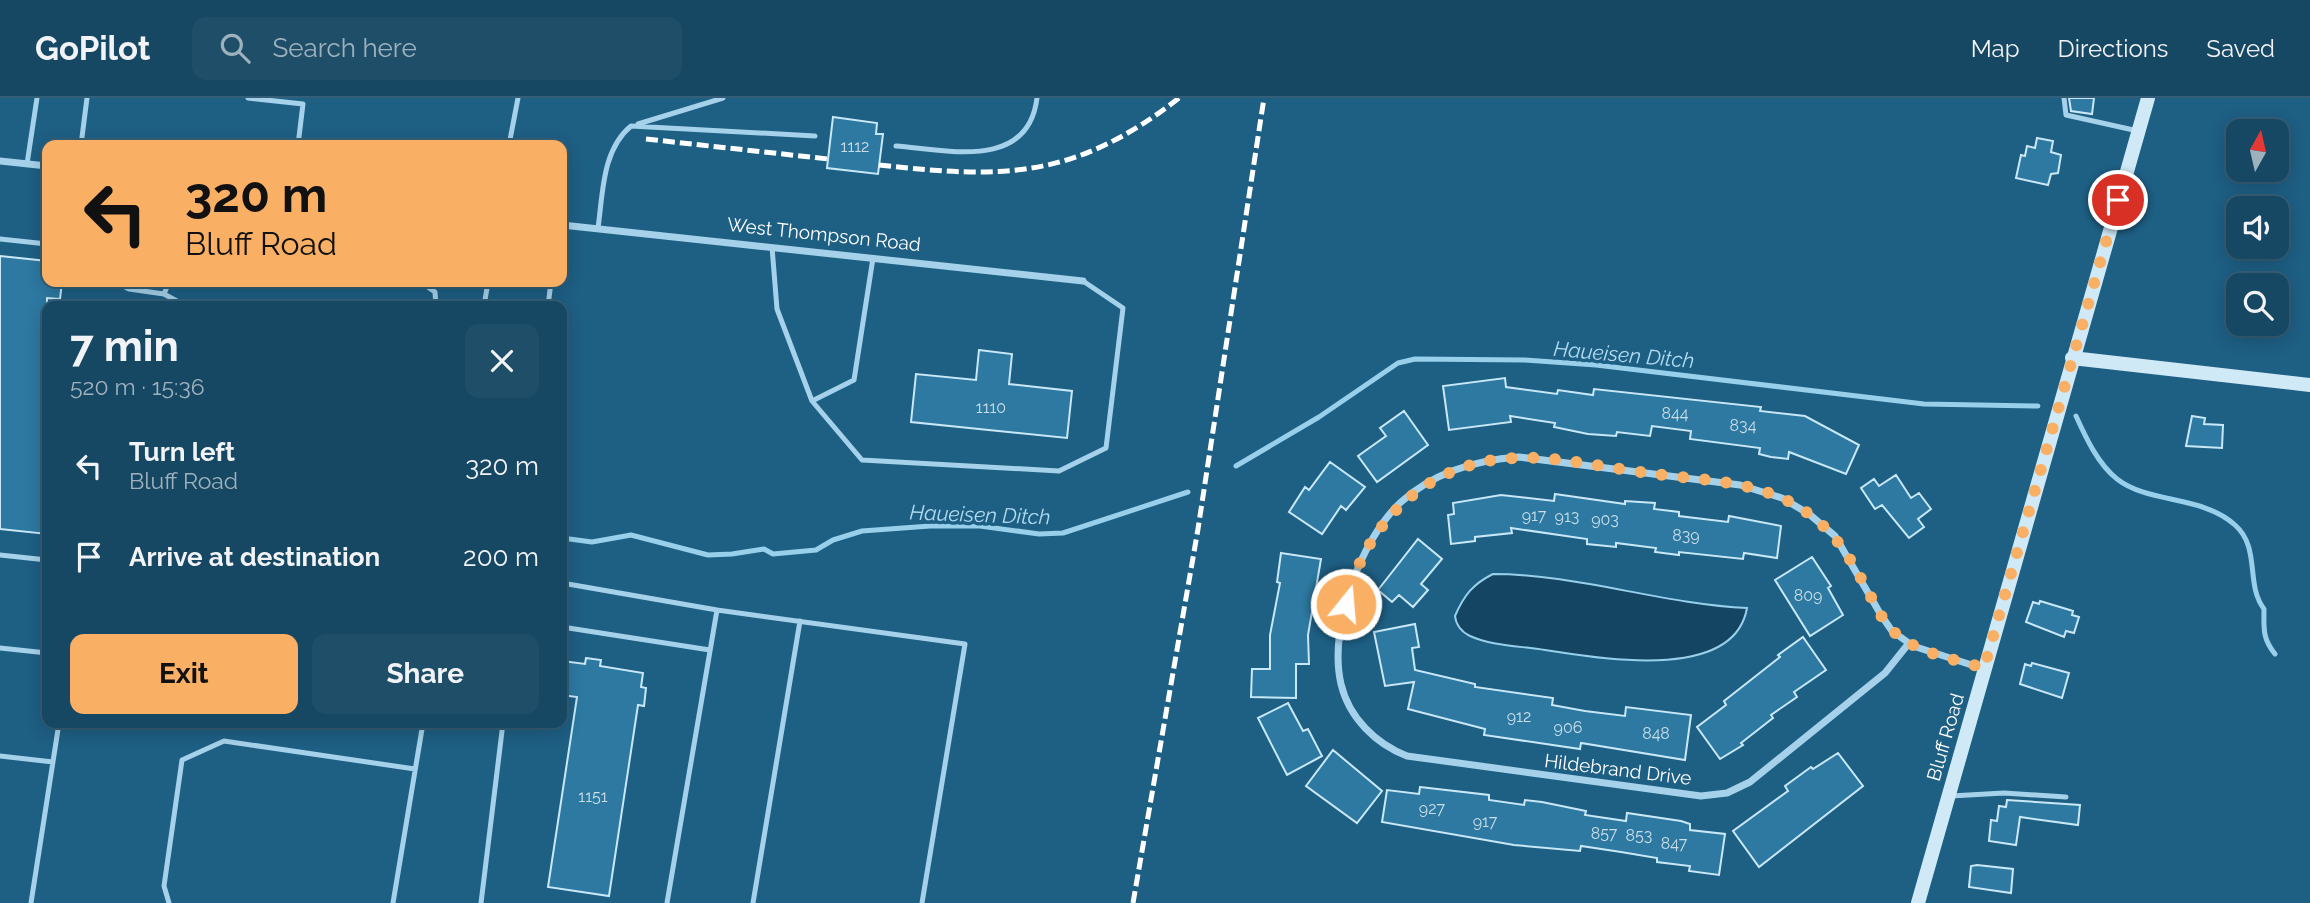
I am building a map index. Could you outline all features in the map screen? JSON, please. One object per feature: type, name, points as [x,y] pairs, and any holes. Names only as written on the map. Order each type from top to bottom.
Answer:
[{"type":"main road","name":"Bluff Road","points":[[1918,903],[2148,98]]},
{"type":"main road","points":[[2072,359],[2310,385]]},
{"type":"street","points":[[0,161],[42,166]]},
{"type":"street","name":"West Thompson Road","points":[[567,225],[1083,281]]},
{"type":"street","name":"Hildebrand Drive","points":[[1536,458],[1740,485],[1782,498],[1809,514],[1835,536],[1892,631],[1909,643],[1885,673],[1750,782],[1714,795],[1685,795],[1422,760],[1394,751],[1363,725],[1345,694],[1340,655],[1350,587],[1369,542],[1401,502],[1423,486],[1465,467],[1500,459],[1536,458]]},
{"type":"street","points":[[1909,643],[1984,668]]},
{"type":"lane","points":[[27,164],[37,98]]},
{"type":"lane","points":[[82,140],[87,98]]},
{"type":"lane","points":[[248,98],[303,101],[299,140]]},
{"type":"lane","points":[[510,140],[518,98]]},
{"type":"lane","points":[[598,228],[606,173],[616,139],[631,126],[723,98]]},
{"type":"lane","points":[[895,146],[986,153],[1002,147],[1024,132],[1035,110],[1037,98]]},
{"type":"lane","points":[[2064,98],[2066,114],[2138,131]]},
{"type":"lane","points":[[631,126],[815,136]]},
{"type":"lane","points":[[0,239],[42,243]]},
{"type":"lane","points":[[772,247],[777,309],[812,401],[862,460],[1059,471],[1106,448],[1123,308],[1083,281]]},
{"type":"lane","points":[[812,401],[854,380],[873,258]]},
{"type":"lane","points":[[125,287],[164,294],[177,301]]},
{"type":"lane","points":[[164,294],[167,287]]},
{"type":"lane","points":[[428,287],[435,292],[436,301]]},
{"type":"lane","points":[[0,555],[42,559]]},
{"type":"lane","points":[[567,584],[717,610],[965,644],[922,903]]},
{"type":"lane","points":[[667,903],[717,610]]},
{"type":"lane","points":[[753,903],[800,621]]},
{"type":"lane","points":[[567,628],[710,650]]},
{"type":"lane","points":[[0,648],[42,652]]},
{"type":"lane","points":[[31,903],[58,728]]},
{"type":"lane","points":[[393,903],[422,728]]},
{"type":"lane","points":[[481,903],[502,728]]},
{"type":"lane","points":[[169,903],[164,886],[182,760],[224,741],[415,769]]},
{"type":"lane","points":[[0,756],[53,762]]},
{"type":"lane","points":[[1948,796],[2004,793],[2066,797]]},
{"type":"water","points":[[1493,574],[1555,579],[1683,601],[1747,608],[1737,632],[1717,647],[1691,656],[1629,660],[1568,654],[1488,642],[1462,630],[1455,616],[1462,602],[1475,586]]},
{"type":"building","points":[[2069,98],[2094,98],[2092,114],[2071,111]]},
{"type":"building","points":[[833,117],[877,123],[876,134],[883,134],[878,174],[827,168]]},
{"type":"building","points":[[2037,138],[2053,141],[2051,152],[2061,155],[2058,173],[2051,174],[2048,185],[2016,178],[2021,155],[2025,156],[2027,146],[2035,148]]},
{"type":"building","points":[[0,256],[42,260],[42,287],[61,287],[60,299],[47,298],[47,301],[42,301],[42,533],[0,529]]},
{"type":"building","points":[[979,350],[1012,354],[1009,384],[1072,391],[1067,438],[911,422],[916,374],[976,380]]},
{"type":"building","points":[[1505,378],[1506,387],[1557,394],[1558,390],[1593,395],[1594,389],[1761,407],[1760,411],[1805,416],[1859,445],[1846,474],[1789,452],[1788,459],[1771,457],[1759,454],[1760,448],[1690,439],[1691,431],[1652,426],[1650,436],[1617,432],[1616,436],[1588,434],[1554,427],[1555,423],[1510,416],[1511,422],[1449,430],[1443,386]]},
{"type":"building","points":[[1404,411],[1428,445],[1377,482],[1358,456],[1386,436],[1380,428]]},
{"type":"building","points":[[2192,416],[2205,418],[2204,424],[2223,425],[2222,448],[2186,446]]},
{"type":"building","points":[[1330,462],[1365,487],[1346,510],[1341,506],[1322,534],[1289,512],[1305,487],[1309,490]]},
{"type":"building","points":[[1896,475],[1911,498],[1919,493],[1931,509],[1918,519],[1924,527],[1909,538],[1882,505],[1875,509],[1861,488],[1874,479],[1879,486]]},
{"type":"building","points":[[1555,494],[1625,504],[1625,501],[1655,503],[1654,509],[1679,512],[1679,516],[1728,522],[1729,516],[1781,526],[1777,558],[1744,553],[1743,559],[1679,552],[1679,555],[1655,552],[1656,548],[1616,543],[1616,547],[1587,544],[1587,539],[1511,528],[1512,533],[1475,537],[1475,541],[1451,544],[1448,515],[1454,514],[1453,503],[1501,495],[1554,501]]},
{"type":"building","points":[[1418,539],[1442,559],[1421,584],[1428,590],[1413,607],[1399,595],[1392,602],[1378,590]]},
{"type":"building","points":[[1281,553],[1321,559],[1308,635],[1309,664],[1296,664],[1296,698],[1251,697],[1252,669],[1270,669],[1270,635],[1280,583],[1277,582]]},
{"type":"building","points":[[1812,557],[1831,586],[1828,588],[1843,615],[1810,636],[1775,580]]},
{"type":"building","points":[[2040,601],[2073,611],[2072,615],[2079,617],[2074,633],[2066,631],[2064,637],[2026,622],[2033,602],[2039,604]]},
{"type":"building","points":[[1415,624],[1419,647],[1412,648],[1415,670],[1475,684],[1475,687],[1553,698],[1552,705],[1585,711],[1625,716],[1626,707],[1691,715],[1685,760],[1581,743],[1580,749],[1484,735],[1485,729],[1408,709],[1414,682],[1385,686],[1374,632]]},
{"type":"building","points":[[1803,637],[1826,670],[1794,692],[1797,697],[1771,715],[1773,718],[1741,743],[1743,745],[1720,759],[1697,727],[1726,705],[1724,701],[1780,657],[1778,655]]},
{"type":"building","points":[[586,658],[601,660],[600,666],[643,673],[641,687],[646,688],[644,706],[638,705],[609,896],[548,887],[577,697],[567,696],[567,662],[585,664]]},
{"type":"building","points":[[2032,663],[2069,673],[2062,698],[2020,684],[2025,664],[2031,666]]},
{"type":"building","points":[[1288,703],[1303,731],[1308,729],[1322,756],[1287,775],[1258,718]]},
{"type":"building","points":[[1333,750],[1382,791],[1357,823],[1306,786]]},
{"type":"building","points":[[1838,753],[1863,786],[1759,867],[1733,831],[1788,791],[1785,786],[1811,767],[1813,769]]},
{"type":"building","points":[[1420,787],[1489,795],[1489,800],[1524,805],[1525,800],[1542,802],[1586,811],[1585,815],[1626,821],[1627,813],[1681,821],[1690,824],[1690,830],[1725,834],[1719,875],[1689,871],[1690,866],[1657,862],[1657,858],[1621,852],[1581,846],[1580,851],[1514,845],[1382,822],[1387,790],[1419,794]]},
{"type":"building","points":[[2007,800],[2080,805],[2078,825],[2020,817],[2016,845],[1989,841],[1991,820],[1997,821],[1999,806],[2006,807]]},
{"type":"building","points":[[1971,866],[2013,869],[2011,893],[1969,887]]},
{"type":"waterway","name":"Haueisen Ditch","points":[[1236,466],[1319,417],[1398,363],[1415,359],[1525,360],[1596,365],[1924,404],[2038,406]]},
{"type":"waterway","name":"Haueisen Ditch","points":[[2076,416],[2098,458],[2117,479],[2144,493],[2192,504],[2222,515],[2243,534],[2251,555],[2255,589],[2264,609],[2266,638],[2275,654]]},
{"type":"waterway","name":"Haueisen Ditch","points":[[567,539],[592,542],[631,535],[708,555],[764,549],[773,554],[816,550],[833,540],[862,531],[930,526],[980,526],[1039,534],[1063,533],[1188,492]]},
{"type":"railway","points":[[879,165],[964,172],[1037,167],[1106,145],[1141,125],[1179,98]]},
{"type":"railway","points":[[1133,903],[1198,529],[1264,98]]},
{"type":"railway","points":[[646,139],[828,159]]},
{"type":"route","points":[[1346,604],[1354,575],[1369,542],[1389,515],[1415,491],[1448,473],[1482,462],[1519,457],[1536,458],[1740,485],[1782,498],[1825,525],[1835,536],[1856,566],[1892,631],[1913,646],[1984,668],[2118,200]]}]
